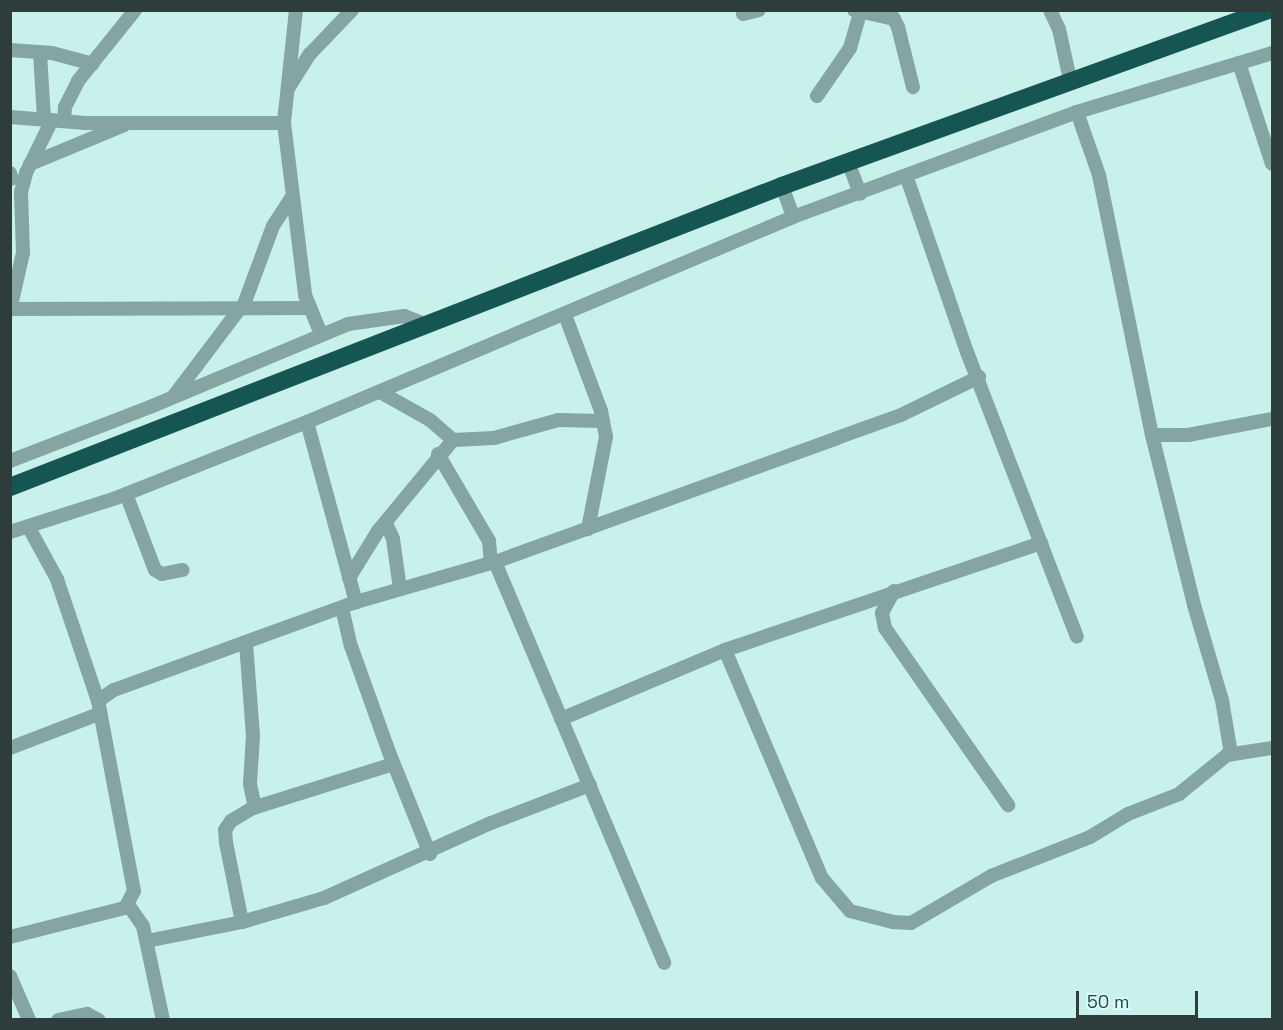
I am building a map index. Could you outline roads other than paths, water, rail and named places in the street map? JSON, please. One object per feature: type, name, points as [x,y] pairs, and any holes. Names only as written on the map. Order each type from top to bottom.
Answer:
[{"type":"highway","points":[[10,487],[782,186],[1070,80],[1269,10]]},
{"type":"street","points":[[135,10],[53,120],[28,169],[21,192],[23,253],[11,310],[309,308]]},
{"type":"street","points":[[286,91],[310,54],[352,10]]},
{"type":"street","points":[[743,14],[759,10]]},
{"type":"street","points":[[1050,10],[1059,29],[1070,80]]},
{"type":"street","points":[[294,11],[284,123],[291,198],[309,308],[321,334]]},
{"type":"street","points":[[817,96],[850,48],[857,11],[892,15],[913,87]]},
{"type":"street","points":[[10,50],[40,53],[93,64]]},
{"type":"street","points":[[40,53],[53,120]]},
{"type":"street","points":[[10,532],[126,494],[307,422],[793,217],[907,178],[1077,112],[1272,53]]},
{"type":"street","points":[[1239,63],[1272,164]]},
{"type":"street","points":[[1077,112],[1099,175],[1152,435],[1194,605],[1222,700],[1231,754]]},
{"type":"street","points":[[10,117],[129,123],[284,123]]},
{"type":"street","points":[[11,177],[129,123]]},
{"type":"street","points":[[848,162],[860,194]]},
{"type":"street","points":[[907,178],[1077,637]]},
{"type":"street","points":[[782,186],[793,217]]},
{"type":"street","points":[[172,398],[242,307],[273,226],[291,198]]},
{"type":"street","points":[[565,315],[603,421],[606,437],[588,529]]},
{"type":"street","points":[[10,460],[172,398],[321,334],[381,317],[404,316],[425,324]]},
{"type":"street","points":[[10,748],[100,707],[114,690],[356,602],[493,563],[588,529],[901,415],[979,377]]},
{"type":"street","points":[[380,392],[430,420],[453,440]]},
{"type":"street","points":[[1152,435],[1188,435],[1272,419]]},
{"type":"street","points":[[349,578],[386,523],[438,454],[453,440],[494,438],[558,420],[603,421]]},
{"type":"street","points":[[307,422],[356,602]]},
{"type":"street","points":[[438,454],[489,541],[493,563],[590,785],[664,963]]},
{"type":"street","points":[[126,494],[155,570],[162,574],[183,570]]},
{"type":"street","points":[[386,523],[393,539],[400,589]]},
{"type":"street","points":[[28,526],[57,579],[100,707],[134,891],[129,906]]},
{"type":"street","points":[[561,719],[725,650],[1041,543]]},
{"type":"street","points":[[894,591],[882,614],[885,628],[1008,805]]},
{"type":"street","points":[[342,608],[351,646],[393,764],[430,854]]},
{"type":"street","points":[[246,643],[253,736],[250,784],[255,807]]},
{"type":"street","points":[[725,650],[822,878],[850,911],[893,922],[911,923],[991,876],[1090,837],[1128,814],[1179,794],[1231,754],[1272,748]]},
{"type":"street","points":[[242,922],[225,830],[237,815],[255,807],[393,764]]},
{"type":"street","points":[[147,941],[242,922],[324,898],[430,854],[491,823],[590,785]]},
{"type":"street","points":[[10,937],[129,906]]},
{"type":"street","points":[[129,906],[143,926],[163,1020]]},
{"type":"street","points":[[10,976],[29,1020]]},
{"type":"street","points":[[58,1020],[87,1014],[99,1020]]}]
